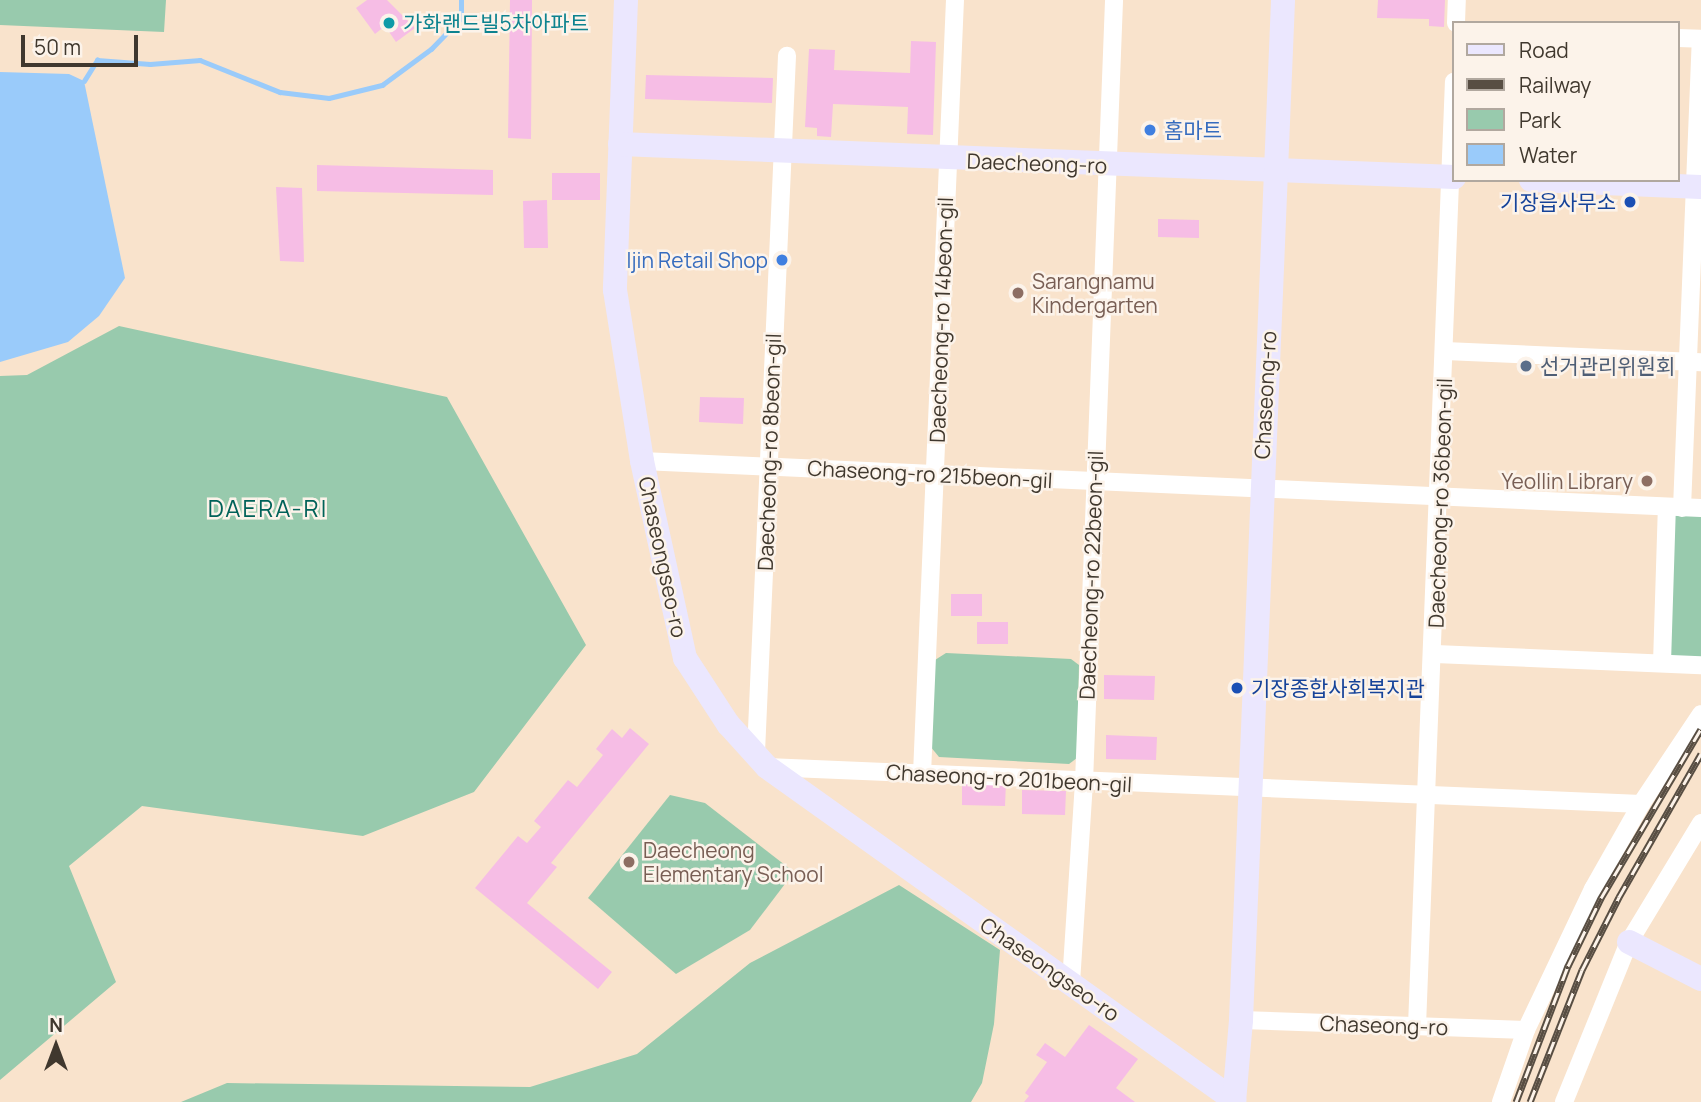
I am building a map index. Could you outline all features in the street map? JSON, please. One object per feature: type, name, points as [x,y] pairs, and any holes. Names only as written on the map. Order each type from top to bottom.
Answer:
[{"type":"street","name":"Chaseongseo-ro","points":[[626,0],[615,290],[642,461],[685,658],[728,723],[761,759],[1235,1101]]},
{"type":"street","name":"Daecheong-ro 14beon-gil","points":[[922,774],[955,0]]},
{"type":"street","name":"Daecheong-ro 22beon-gil","points":[[1071,983],[1084,782],[1114,0]]},
{"type":"street","name":"Chaseong-ro","points":[[1235,1101],[1241,1020],[1283,0]]},
{"type":"street","points":[[1456,21],[1457,0]]},
{"type":"street","points":[[1662,663],[1675,507],[1695,362],[1701,41],[1680,38]]},
{"type":"street","name":"Daecheong-ro 8beon-gil","points":[[761,759],[768,467],[787,56]]},
{"type":"street","name":"Daecheong-ro","points":[[621,144],[947,160],[1452,177]]},
{"type":"street","name":"Daecheong-ro 36beon-gil","points":[[1417,1026],[1435,654],[1453,182]]},
{"type":"street","points":[[1587,182],[1698,186]]},
{"type":"street","name":"Daecheong-ro 36beon-gil","points":[[1445,351],[1695,362]]},
{"type":"street","name":"Chaseong-ro 215beon-gil","points":[[642,461],[1701,508]]},
{"type":"street","name":"Daecheong-ro 36beon-gil","points":[[1435,654],[1701,665]]},
{"type":"street","points":[[1501,1102],[1526,1030],[1593,889],[1641,804],[1701,714]]},
{"type":"street","name":"Chaseong-ro 201beon-gil","points":[[761,759],[922,774],[1251,789]]},
{"type":"street","points":[[1251,789],[1641,804]]},
{"type":"street","points":[[1563,1102],[1629,942],[1701,823]]},
{"type":"street","points":[[1629,942],[1701,979]]},
{"type":"street","name":"Chaseong-ro","points":[[1241,1020],[1526,1030]]},
{"type":"green space","points":[[0,0],[166,0],[164,32],[0,25]]},
{"type":"green space","points":[[119,326],[447,397],[586,645],[474,792],[363,836],[142,806],[69,866],[116,982],[0,1080],[0,376],[27,375]]},
{"type":"green space","points":[[1701,515],[1701,662],[1668,656],[1673,516]]},
{"type":"green space","points":[[946,653],[1071,659],[1079,665],[1077,758],[1069,764],[939,757],[930,746],[935,660]]},
{"type":"green space","points":[[670,795],[705,803],[794,872],[750,930],[676,974],[588,898]]},
{"type":"green space","points":[[899,885],[1000,950],[994,1024],[982,1083],[971,1102],[181,1102],[227,1083],[530,1087],[637,1054],[750,963]]},
{"type":"water","points":[[0,72],[69,74],[84,81],[125,278],[99,316],[68,342],[0,362]]},
{"type":"building","name":"가화랜드빌5차아파트","points":[[367,0],[387,0],[415,28],[396,42],[385,26],[375,34],[356,8]]},
{"type":"building","points":[[510,0],[532,0],[531,139],[508,138]]},
{"type":"building","points":[[1378,0],[1445,0],[1444,27],[1429,26],[1429,19],[1377,18]]},
{"type":"building","points":[[911,41],[936,42],[933,135],[907,134],[908,107],[833,104],[831,137],[817,136],[817,128],[805,127],[809,49],[835,50],[834,70],[910,73]]},
{"type":"building","points":[[646,75],[773,78],[772,103],[645,99]]},
{"type":"building","points":[[317,165],[493,170],[493,195],[317,191]]},
{"type":"building","points":[[552,173],[600,173],[600,200],[552,200]]},
{"type":"building","points":[[276,187],[302,188],[304,262],[280,261]]},
{"type":"building","points":[[547,200],[548,248],[524,248],[523,201]]},
{"type":"building","points":[[1158,219],[1199,220],[1199,238],[1158,237]]},
{"type":"building","points":[[700,397],[744,398],[743,424],[699,422]]},
{"type":"building","points":[[951,594],[982,594],[982,616],[951,616]]},
{"type":"building","points":[[977,622],[1008,622],[1008,644],[977,644]]},
{"type":"building","points":[[1104,675],[1155,676],[1154,700],[1104,699]]},
{"type":"building","points":[[630,728],[649,744],[551,863],[557,867],[527,903],[612,972],[598,989],[475,888],[518,836],[527,843],[541,827],[534,821],[568,780],[577,787],[603,755],[596,749],[612,729],[622,738]]},
{"type":"building","points":[[1106,735],[1157,737],[1156,760],[1106,759]]},
{"type":"building","points":[[962,781],[1006,782],[1005,806],[962,805]]},
{"type":"building","points":[[1022,790],[1066,791],[1065,815],[1022,814]]},
{"type":"building","points":[[1089,1025],[1138,1059],[1116,1088],[1135,1102],[1024,1102],[1029,1096],[1025,1093],[1047,1062],[1036,1055],[1045,1043],[1065,1057]]},
{"type":"waterway","points":[[84,81],[97,60],[150,64],[200,60],[280,92],[329,98],[382,85],[431,49],[461,18],[461,0]]},
{"type":"railway","points":[[1516,1102],[1568,966],[1601,898],[1701,729]]},
{"type":"railway","points":[[1530,1102],[1582,970],[1619,897],[1701,754]]},
{"type":"place","name":"가화랜드빌5차아파트","points":[[389,23]]},
{"type":"place","name":"홈마트","points":[[1150,130]]},
{"type":"place","name":"기장읍사무소","points":[[1630,202]]},
{"type":"place","name":"Ijin Retail Shop","points":[[782,260]]},
{"type":"place","name":"Sarangnamu Kindergarten","points":[[1018,293]]},
{"type":"place","name":"선거관리위원회","points":[[1526,366]]},
{"type":"place","name":"Yeollin Library","points":[[1647,481]]},
{"type":"place","name":"기장종합사회복지관","points":[[1237,688]]},
{"type":"place","name":"Daecheong Elementary School","points":[[629,862]]},
{"type":"district","name":"DAERA-RI","points":[[268,508]]}]
